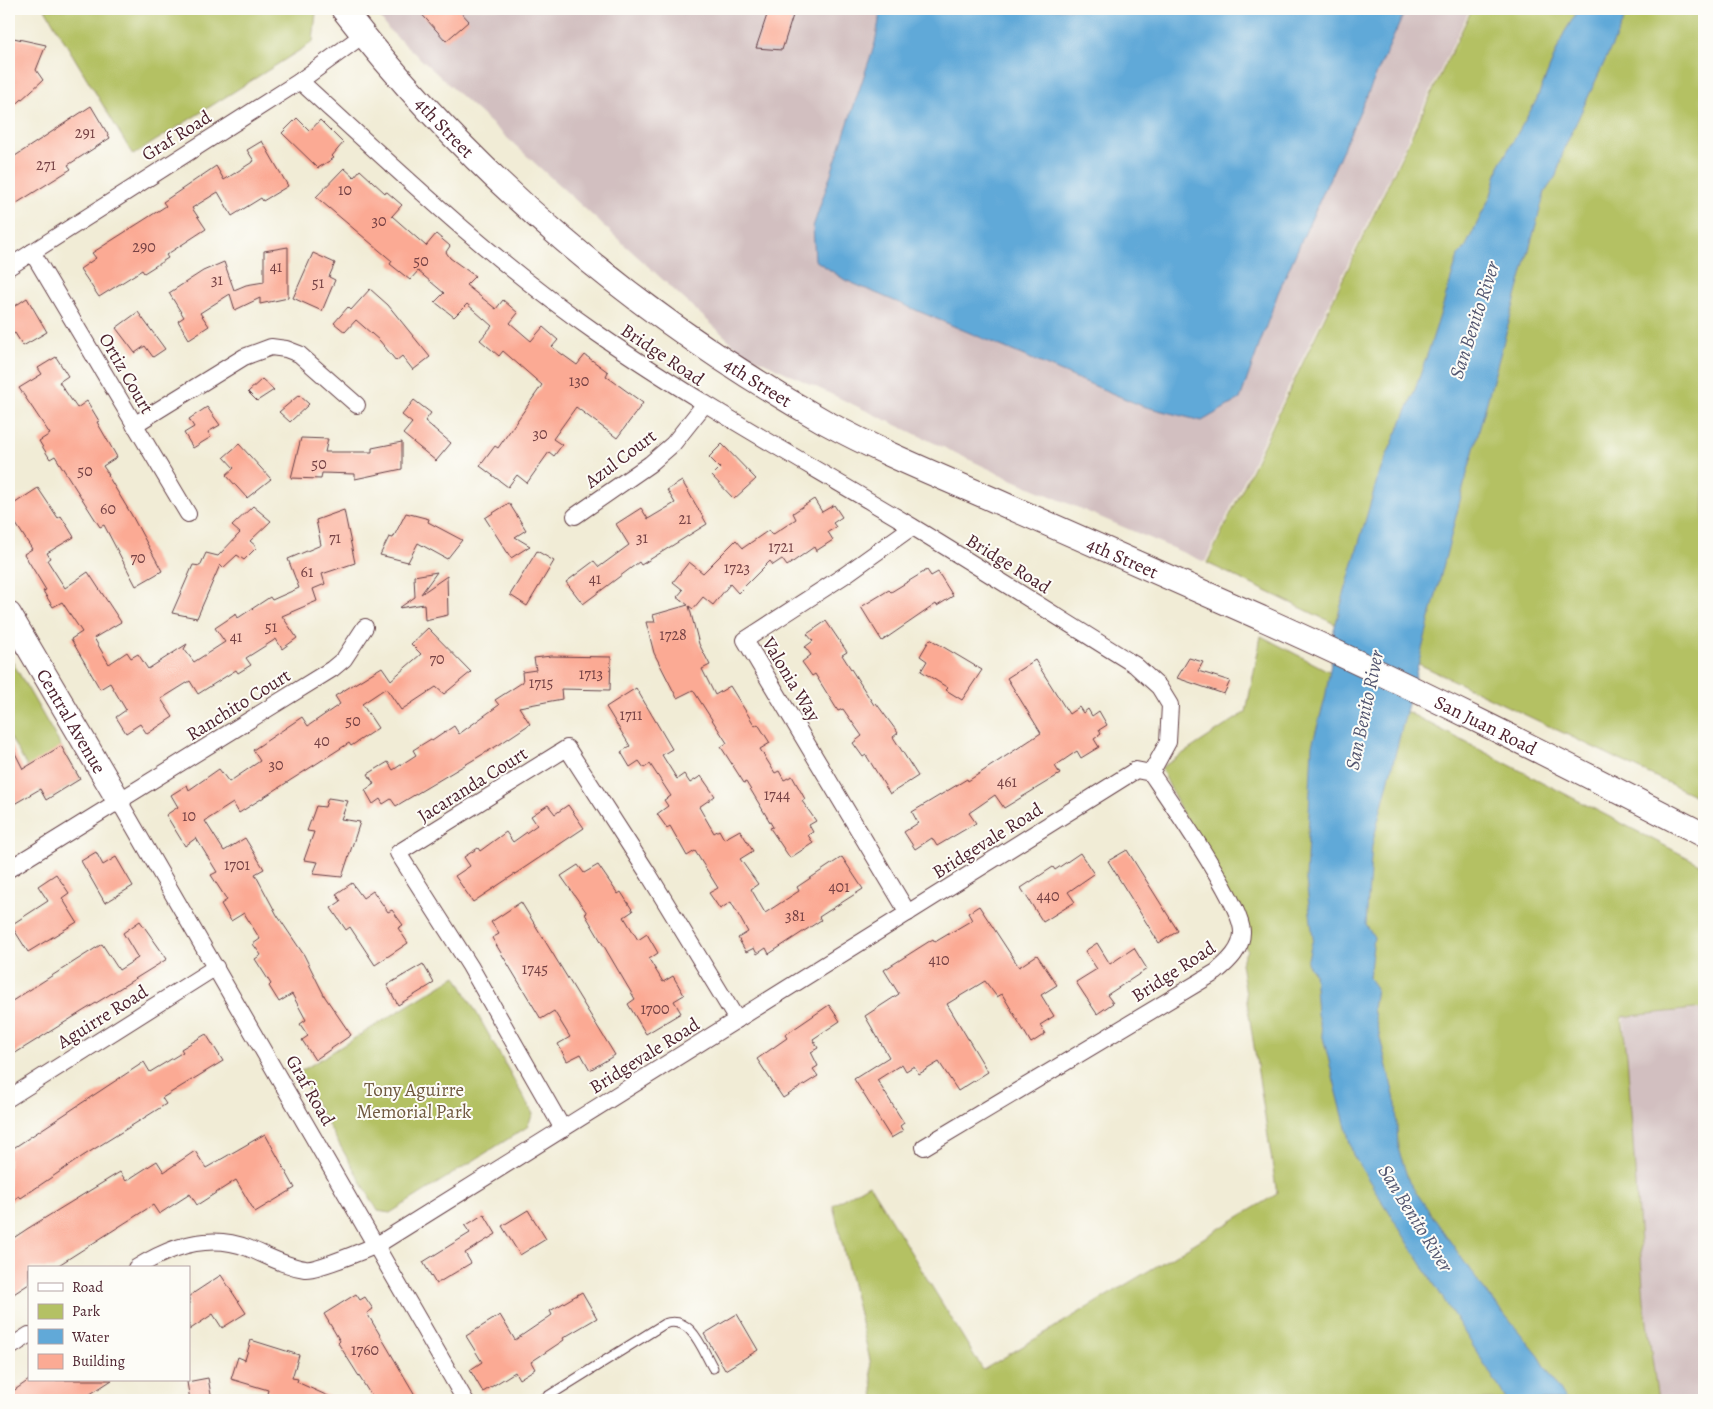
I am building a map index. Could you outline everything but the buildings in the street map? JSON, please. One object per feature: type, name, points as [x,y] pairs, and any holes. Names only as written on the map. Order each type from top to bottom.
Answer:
[{"type":"main road","name":"4th Street","points":[[343,9],[394,73],[482,166],[583,258],[641,303],[745,374],[828,423],[898,458],[1266,620]]},
{"type":"main road","name":"Central Avenue","points":[[9,614],[119,801]]},
{"type":"main road","name":"San Juan Road","points":[[1266,620],[1512,736],[1704,835]]},
{"type":"street","name":"Graf Road","points":[[9,267],[300,81],[363,35]]},
{"type":"street","name":"Bridge Road","points":[[300,81],[410,183],[504,263],[596,333],[704,405],[912,527],[1135,666],[1159,687],[1170,705],[1168,742],[1152,773],[1207,859],[1238,915],[1242,933],[1237,950],[1226,964],[1216,972],[924,1147]]},
{"type":"street","name":"Ortiz Court","points":[[32,252],[188,514]]},
{"type":"street","points":[[134,425],[244,357],[271,347],[286,349],[299,354],[357,405]]},
{"type":"street","name":"Azul Court","points":[[575,516],[650,464],[673,444],[704,405]]},
{"type":"street","name":"Valonia Way","points":[[908,913],[745,640],[845,575],[912,527]]},
{"type":"street","name":"Ranchito Court","points":[[9,869],[332,669],[344,659],[365,627]]},
{"type":"street","name":"Jacaranda Court","points":[[564,1129],[470,966],[398,854],[406,848],[568,748],[649,875],[737,1020]]},
{"type":"street","name":"Bridgevale Road","points":[[140,1266],[170,1249],[200,1240],[247,1248],[263,1257],[307,1270],[378,1245],[1136,770],[1152,773]]},
{"type":"street","name":"Graf Road","points":[[119,801],[378,1245],[465,1400]]},
{"type":"street","name":"Aguirre Road","points":[[9,1098],[216,967]]},
{"type":"street","points":[[9,1348],[28,1336]]},
{"type":"lane","points":[[542,1400],[664,1324],[673,1321],[680,1322],[693,1332],[713,1368]]},
{"type":"shaded area","points":[[374,9],[1470,9],[1205,562],[1004,476],[742,352],[389,30]]},
{"type":"shaded area","points":[[1704,1009],[1704,1400],[1658,1400],[1644,1301],[1624,1017]]},
{"type":"green space","points":[[45,9],[313,9],[316,13],[313,42],[133,155]]},
{"type":"green space","points":[[1472,9],[1704,9],[1704,800],[1207,563]]},
{"type":"green space","points":[[1261,636],[1704,866],[1704,1008],[1622,1017],[1627,1055],[1644,1301],[1658,1400],[874,1400],[870,1360],[833,1205],[869,1184],[983,1370],[1277,1194],[1241,963],[1247,950],[1161,768],[1246,712]]},
{"type":"green space","points":[[9,656],[80,779],[46,800],[9,735]]},
{"type":"green space","name":"Tony Aguirre Memorial Park","points":[[456,976],[533,1114],[527,1127],[390,1213],[378,1211],[298,1073]]},
{"type":"water","points":[[881,9],[1406,9],[1278,293],[1240,399],[1202,421],[1142,406],[845,280],[815,260],[813,227],[875,43]]},
{"type":"water","name":"San Benito River","points":[[1579,9],[1629,9],[1564,149],[1556,176],[1545,192],[1464,485],[1372,845],[1366,925],[1374,937],[1369,978],[1376,988],[1373,1009],[1396,1104],[1398,1148],[1409,1182],[1481,1286],[1539,1356],[1565,1400],[1507,1400],[1353,1155],[1317,1014],[1314,973],[1307,963],[1313,938],[1306,880],[1312,745],[1325,699],[1333,651],[1333,633],[1377,480],[1414,394],[1458,256],[1466,246],[1491,195],[1499,166],[1536,101],[1564,33]]}]
